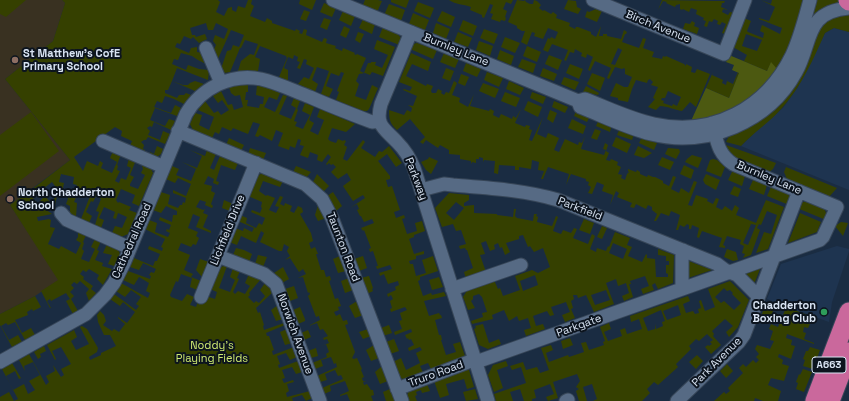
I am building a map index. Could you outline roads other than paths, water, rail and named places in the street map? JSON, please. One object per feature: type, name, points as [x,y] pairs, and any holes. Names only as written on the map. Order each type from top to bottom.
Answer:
[{"type":"highway","name":"A663","points":[[815,401],[846,320],[849,297]]},
{"type":"highway","name":"A663","points":[[830,401],[849,352]]},
{"type":"street","name":"Burnley Lane","points":[[334,0],[578,101],[580,107],[638,130],[670,138],[684,138],[714,129],[736,127],[766,108],[788,84],[796,72],[803,57],[811,32],[818,19],[830,11],[849,8]]},
{"type":"street","name":"Birch Avenue","points":[[593,0],[724,54],[745,0]]},
{"type":"street","name":"Burnley Lane","points":[[714,129],[725,119],[758,100],[774,83],[792,54],[810,0]]},
{"type":"street","points":[[380,121],[381,104],[411,32]]},
{"type":"street","points":[[205,47],[221,83]]},
{"type":"street","name":"Cathedral Road","points":[[0,362],[86,314],[97,304],[114,283],[186,114],[194,103],[208,91],[221,83],[231,80],[244,78],[266,80],[372,122],[380,121]]},
{"type":"street","name":"Parkway","points":[[380,121],[383,128],[397,142],[412,163],[488,401]]},
{"type":"street","name":"Burnley Lane","points":[[714,129],[720,152],[733,164],[837,207]]},
{"type":"street","name":"Taunton Road","points":[[178,132],[305,184],[326,204],[400,395]]},
{"type":"street","points":[[103,141],[124,145],[164,166]]},
{"type":"street","name":"Lichfield Drive","points":[[201,298],[256,163]]},
{"type":"street","name":"Parkfield","points":[[421,190],[448,184],[535,194],[568,204],[717,264],[730,272]]},
{"type":"street","name":"Park Avenue","points":[[676,401],[739,342],[747,330],[799,191]]},
{"type":"street","name":"Parkgate","points":[[475,361],[479,361],[820,240],[826,232],[837,207]]},
{"type":"street","points":[[61,213],[67,220],[130,248]]},
{"type":"street","points":[[683,250],[683,288]]},
{"type":"street","name":"Norwich Avenue","points":[[218,256],[264,274],[276,284],[320,401]]},
{"type":"street","points":[[452,289],[521,265]]},
{"type":"street","points":[[730,272],[737,275],[759,296]]},
{"type":"street","name":"Truro Road","points":[[400,395],[471,361],[475,361]]},
{"type":"street","points":[[840,401],[849,378]]},
{"type":"place","name":"St Matthew's CofE Primary School","points":[[15,60]]},
{"type":"place","name":"North Chadderton School","points":[[10,199]]},
{"type":"place","name":"Chadderton Boxing Club","points":[[824,312]]},
{"type":"park label","name":"Noddy's Playing Fields","points":[[212,352]]}]
